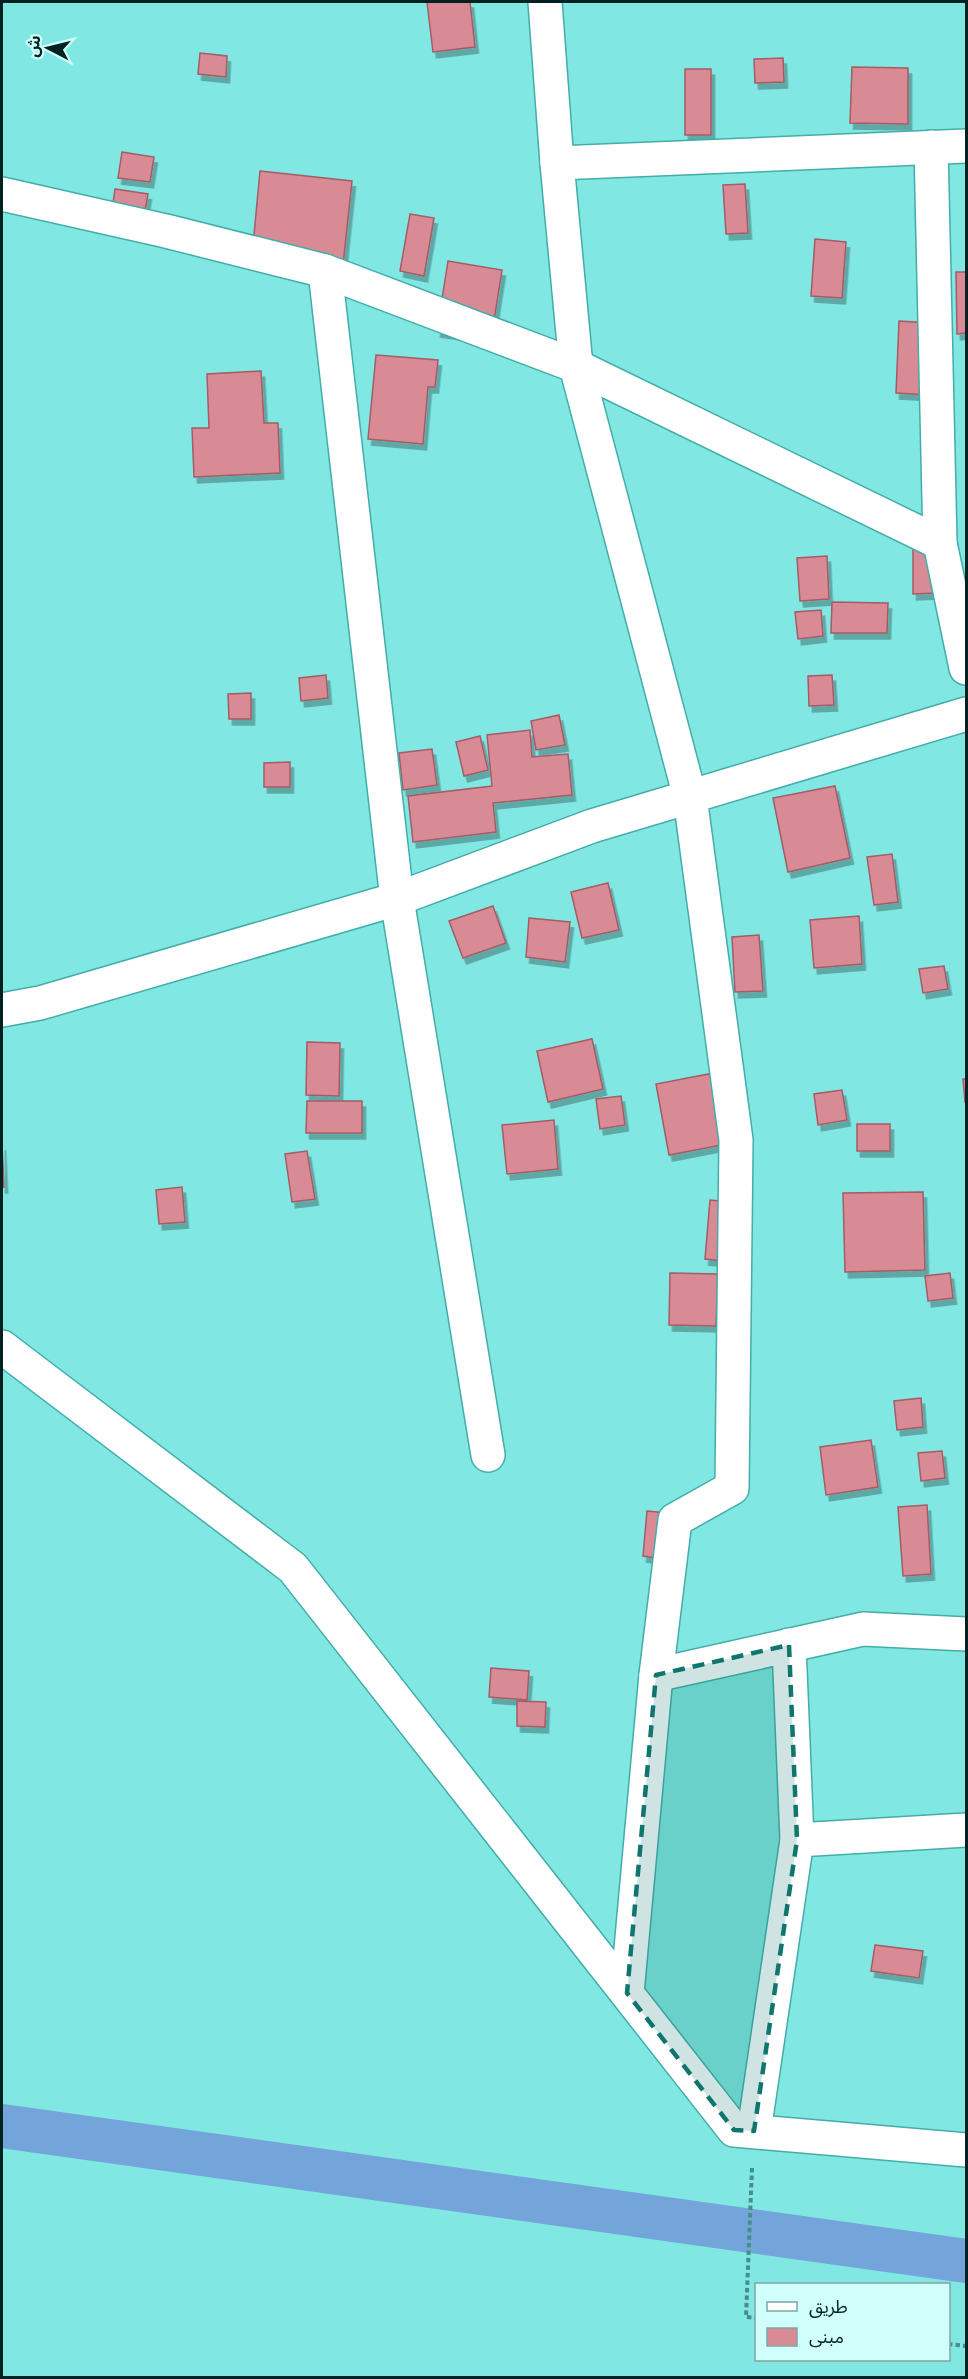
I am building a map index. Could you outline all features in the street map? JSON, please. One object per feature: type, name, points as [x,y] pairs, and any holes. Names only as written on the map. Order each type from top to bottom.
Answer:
[{"type":"street","points":[[545,2],[576,366],[690,796],[736,1140],[732,1488],[675,1520],[656,1675],[627,1993]]},
{"type":"street","points":[[557,163],[966,146]]},
{"type":"street","points":[[931,147],[940,543],[966,668]]},
{"type":"street","points":[[2,194],[166,231],[326,271],[576,366],[940,543]]},
{"type":"street","points":[[326,271],[397,899],[488,1455]]},
{"type":"street","points":[[2,1010],[40,1003],[397,899],[592,826],[966,714]]},
{"type":"street","points":[[2,1347],[293,1568],[734,2130],[966,2150]]},
{"type":"street","points":[[656,1675],[863,1629],[966,1634]]},
{"type":"street","points":[[754,2131],[797,1840],[789,1645]]},
{"type":"street","points":[[797,1840],[966,1830]]},
{"type":"path","points":[[753,2165],[746,2317],[755,2318]]},
{"type":"path","points":[[950,2344],[966,2346]]},
{"type":"highlighted area","points":[[789,1645],[797,1840],[754,2131],[734,2130],[627,1993],[656,1675]]},
{"type":"building","points":[[427,2],[470,2],[475,47],[433,52]]},
{"type":"building","points":[[200,53],[227,56],[226,77],[198,74]]},
{"type":"building","points":[[783,58],[784,82],[755,83],[754,59]]},
{"type":"building","points":[[852,67],[908,68],[908,124],[850,123]]},
{"type":"building","points":[[685,69],[711,69],[711,135],[685,135]]},
{"type":"building","points":[[122,152],[154,157],[150,182],[118,178]]},
{"type":"building","points":[[260,171],[352,181],[343,265],[252,256]]},
{"type":"building","points":[[745,184],[748,233],[726,234],[723,185]]},
{"type":"building","points":[[115,189],[148,194],[143,222],[111,217]]},
{"type":"building","points":[[410,214],[434,218],[424,276],[400,271]]},
{"type":"building","points":[[815,239],[846,242],[842,298],[811,296]]},
{"type":"building","points":[[448,261],[502,270],[491,339],[437,331]]},
{"type":"building","points":[[956,272],[966,272],[966,333],[957,334]]},
{"type":"building","points":[[899,321],[931,323],[929,395],[896,393]]},
{"type":"building","points":[[376,355],[438,360],[435,387],[428,387],[423,444],[368,439]]},
{"type":"building","points":[[261,371],[264,423],[278,423],[280,473],[194,477],[192,428],[209,428],[207,374]]},
{"type":"building","points":[[936,530],[937,593],[913,594],[913,531]]},
{"type":"building","points":[[827,556],[829,599],[800,601],[797,558]]},
{"type":"building","points":[[832,602],[888,603],[887,633],[831,633]]},
{"type":"building","points":[[821,610],[823,636],[798,639],[795,612]]},
{"type":"building","points":[[326,675],[328,698],[301,701],[299,678]]},
{"type":"building","points":[[832,675],[834,705],[809,706],[808,676]]},
{"type":"building","points":[[251,693],[251,719],[229,719],[228,694]]},
{"type":"building","points":[[559,715],[565,745],[536,750],[531,721]]},
{"type":"building","points":[[530,730],[532,757],[568,754],[572,795],[493,803],[496,832],[413,842],[408,796],[492,786],[487,735]]},
{"type":"building","points":[[480,736],[488,770],[464,776],[456,742]]},
{"type":"building","points":[[432,749],[437,785],[403,790],[399,753]]},
{"type":"building","points":[[290,762],[290,787],[264,787],[264,763]]},
{"type":"building","points":[[835,786],[850,858],[788,872],[773,798]]},
{"type":"building","points":[[892,854],[898,902],[874,905],[867,857]]},
{"type":"building","points":[[608,883],[619,930],[582,938],[571,892]]},
{"type":"building","points":[[493,906],[506,943],[463,958],[449,921]]},
{"type":"building","points":[[859,916],[862,964],[814,968],[810,920]]},
{"type":"building","points":[[529,918],[570,922],[565,962],[526,957]]},
{"type":"building","points":[[759,935],[763,991],[735,992],[732,937]]},
{"type":"building","points":[[944,966],[948,989],[923,993],[919,969]]},
{"type":"building","points":[[592,1039],[603,1089],[548,1102],[537,1051]]},
{"type":"building","points":[[307,1042],[340,1043],[339,1096],[306,1095]]},
{"type":"building","points":[[719,1072],[732,1143],[669,1155],[656,1084]]},
{"type":"building","points":[[963,1079],[966,1079],[966,1102],[965,1102]]},
{"type":"building","points":[[842,1090],[847,1120],[818,1125],[814,1094]]},
{"type":"building","points":[[621,1096],[625,1125],[600,1129],[596,1099]]},
{"type":"building","points":[[307,1101],[362,1101],[362,1133],[306,1133]]},
{"type":"building","points":[[554,1120],[558,1169],[507,1174],[502,1125]]},
{"type":"building","points":[[857,1124],[890,1124],[890,1151],[857,1151]]},
{"type":"building","points":[[2,1144],[4,1187],[2,1187]]},
{"type":"building","points":[[307,1151],[315,1199],[292,1202],[285,1154]]},
{"type":"building","points":[[182,1187],[185,1222],[159,1224],[156,1190]]},
{"type":"building","points":[[923,1192],[925,1270],[845,1272],[843,1193]]},
{"type":"building","points":[[710,1200],[739,1203],[734,1262],[705,1259]]},
{"type":"building","points":[[670,1273],[718,1274],[716,1326],[669,1325]]},
{"type":"building","points":[[950,1273],[953,1298],[928,1301],[925,1276]]},
{"type":"building","points":[[921,1398],[923,1427],[897,1430],[894,1401]]},
{"type":"building","points":[[871,1440],[878,1487],[826,1495],[820,1447]]},
{"type":"building","points":[[942,1451],[945,1478],[921,1481],[918,1453]]},
{"type":"building","points":[[927,1505],[931,1574],[903,1576],[898,1507]]},
{"type":"building","points":[[647,1511],[667,1513],[662,1559],[643,1556]]},
{"type":"building","points":[[491,1668],[529,1671],[527,1700],[489,1697]]},
{"type":"building","points":[[517,1701],[546,1702],[545,1727],[517,1726]]},
{"type":"building","points":[[875,1945],[923,1951],[919,1978],[871,1971]]},
{"type":"waterway","points":[[2,2126],[966,2261]]}]
